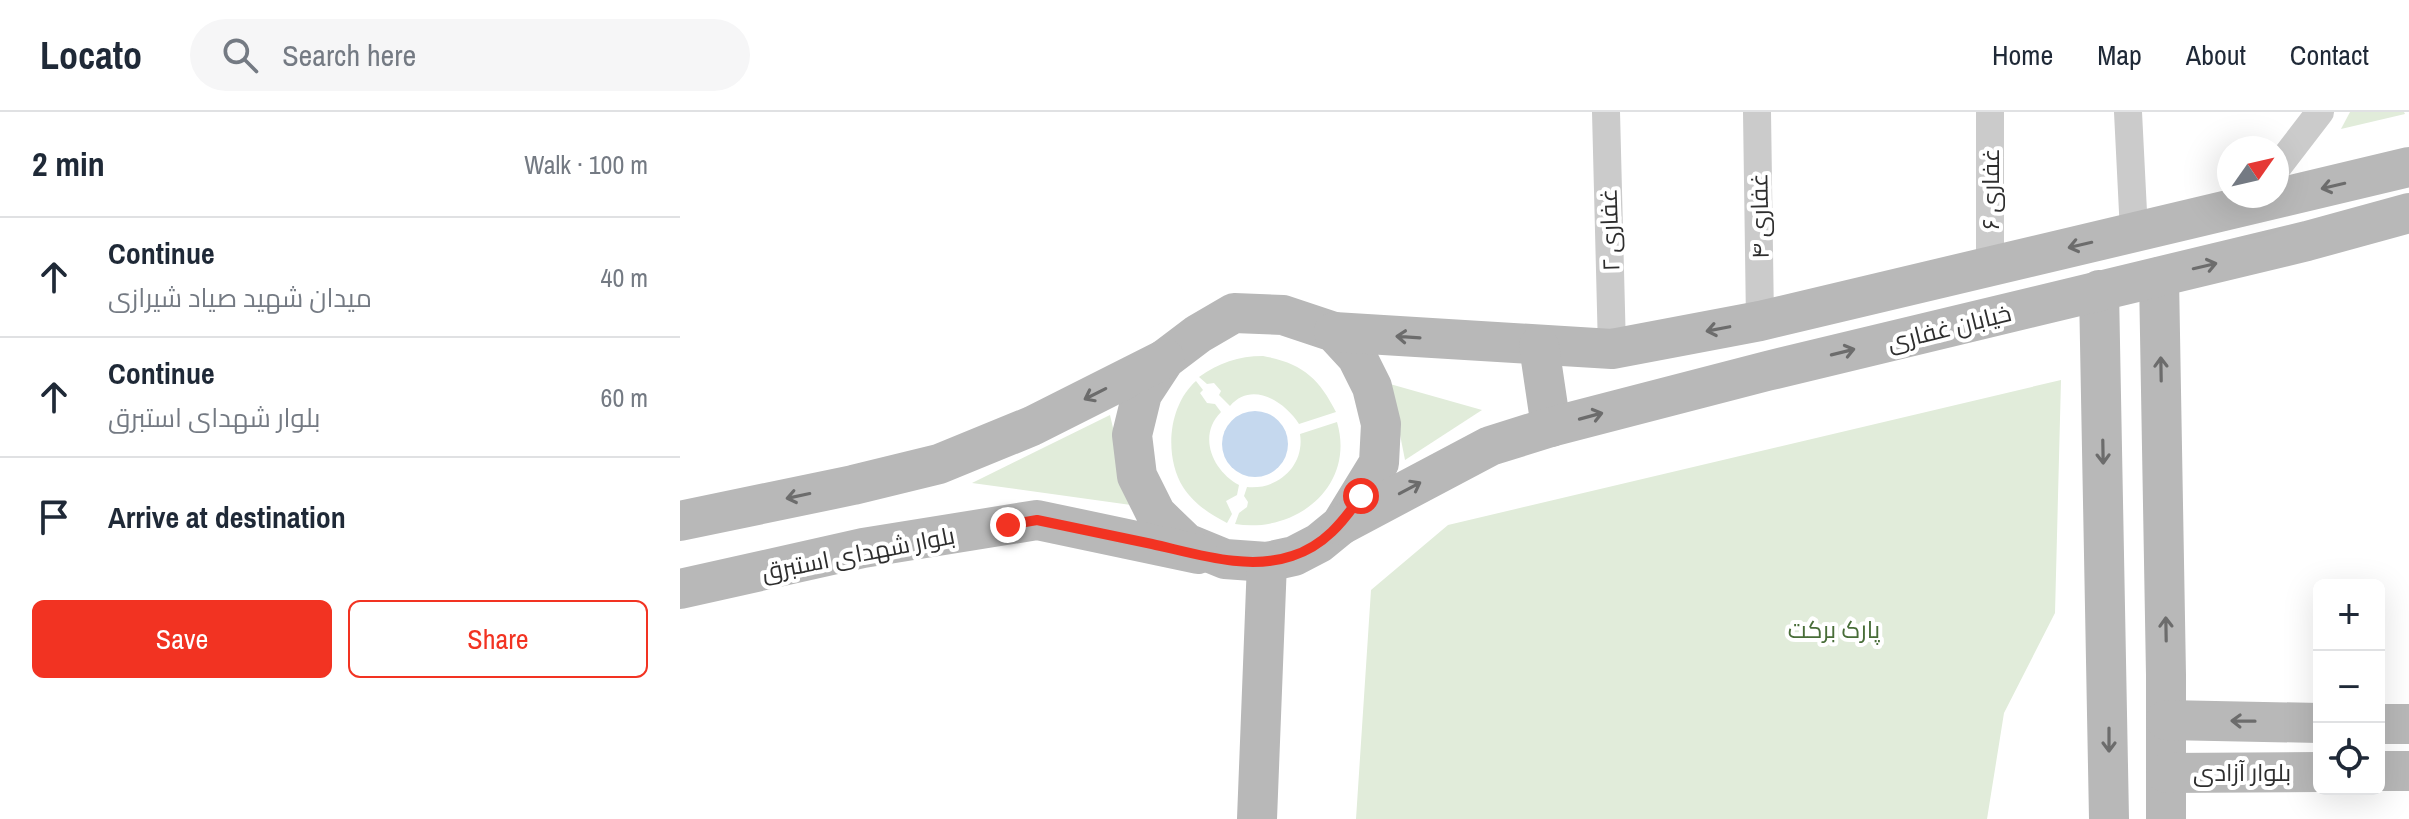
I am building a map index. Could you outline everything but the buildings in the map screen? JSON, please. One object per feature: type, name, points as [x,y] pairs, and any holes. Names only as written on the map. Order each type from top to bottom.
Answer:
[{"type":"street","name":"غفاری ۲","points":[[1606,112],[1612,349]]},
{"type":"street","name":"غفاری ۴","points":[[1757,112],[1760,321]]},
{"type":"street","name":"غفاری ۶","points":[[1990,112],[1990,266]]},
{"type":"street","points":[[2128,112],[2134,232]]},
{"type":"street","points":[[2289,152],[2320,112]]},
{"type":"street","name":"خیابان غفاری","points":[[2289,193],[2409,167]]},
{"type":"street","name":"خیابان غفاری","points":[[1334,332],[1612,349],[1760,321],[2225,208]]},
{"type":"street","name":"خیابان غفاری","points":[[1341,525],[1490,446],[1551,427],[1767,371],[2307,241],[2409,213]]},
{"type":"street","points":[[2159,277],[2166,819]]},
{"type":"street","points":[[2099,290],[2109,678],[2109,819]]},
{"type":"street","points":[[680,521],[853,485],[952,459],[1032,426],[1165,359],[1198,334],[1234,313],[1283,315],[1334,332],[1357,357],[1372,387],[1381,424],[1379,463],[1341,525],[1319,543],[1294,556],[1267,562],[1225,559],[1186,543],[1156,514],[1137,476],[1132,435],[1142,394],[1165,359]]},
{"type":"street","points":[[1539,346],[1551,427]]},
{"type":"street","points":[[853,485],[863,548]]},
{"type":"street","name":"بلوار شهدای استبرق","points":[[680,589],[863,548],[1037,520],[1225,559]]},
{"type":"street","points":[[1257,819],[1267,562]]},
{"type":"street","points":[[2109,678],[2166,675]]},
{"type":"street","name":"بلوار آزادی","points":[[2166,720],[2313,723]]},
{"type":"street","points":[[2385,724],[2409,724]]},
{"type":"street","points":[[2385,771],[2409,771]]},
{"type":"street","name":"بلوار آزادی","points":[[2166,773],[2313,772]]},
{"type":"green space","points":[[2350,112],[2404,112],[2405,114],[2341,129]]},
{"type":"green space","points":[[1263,356],[1288,363],[1308,374],[1323,390],[1336,412],[1299,424],[1277,402],[1258,394],[1239,398],[1230,406],[1219,395],[1221,391],[1214,383],[1207,384],[1199,377],[1229,361]]},
{"type":"green space","name":"پارک برکت","points":[[2061,380],[2055,613],[2004,713],[1987,819],[1356,819],[1371,590],[1448,525]]},
{"type":"green space","points":[[1196,381],[1207,403],[1215,404],[1221,412],[1210,432],[1211,452],[1222,471],[1239,485],[1237,495],[1226,501],[1232,514],[1227,523],[1192,499],[1177,475],[1173,461],[1171,446],[1175,417],[1179,404]]},
{"type":"green space","points":[[1390,384],[1482,410],[1405,460]]},
{"type":"green space","points":[[1110,415],[1131,505],[972,483]]},
{"type":"green space","points":[[1337,422],[1341,445],[1338,467],[1316,501],[1299,513],[1279,521],[1257,525],[1235,524],[1239,513],[1247,507],[1244,496],[1247,487],[1279,480],[1294,466],[1300,434]]},
{"type":"water","points":[[1249,411],[1261,411],[1273,416],[1283,426],[1288,444],[1286,457],[1273,472],[1261,477],[1249,477],[1237,472],[1227,462],[1222,450],[1222,438],[1227,426],[1237,416]]},
{"type":"route","points":[[1008,525],[1037,520],[1225,559],[1267,562],[1294,556],[1319,543],[1341,525],[1361,496]]}]
